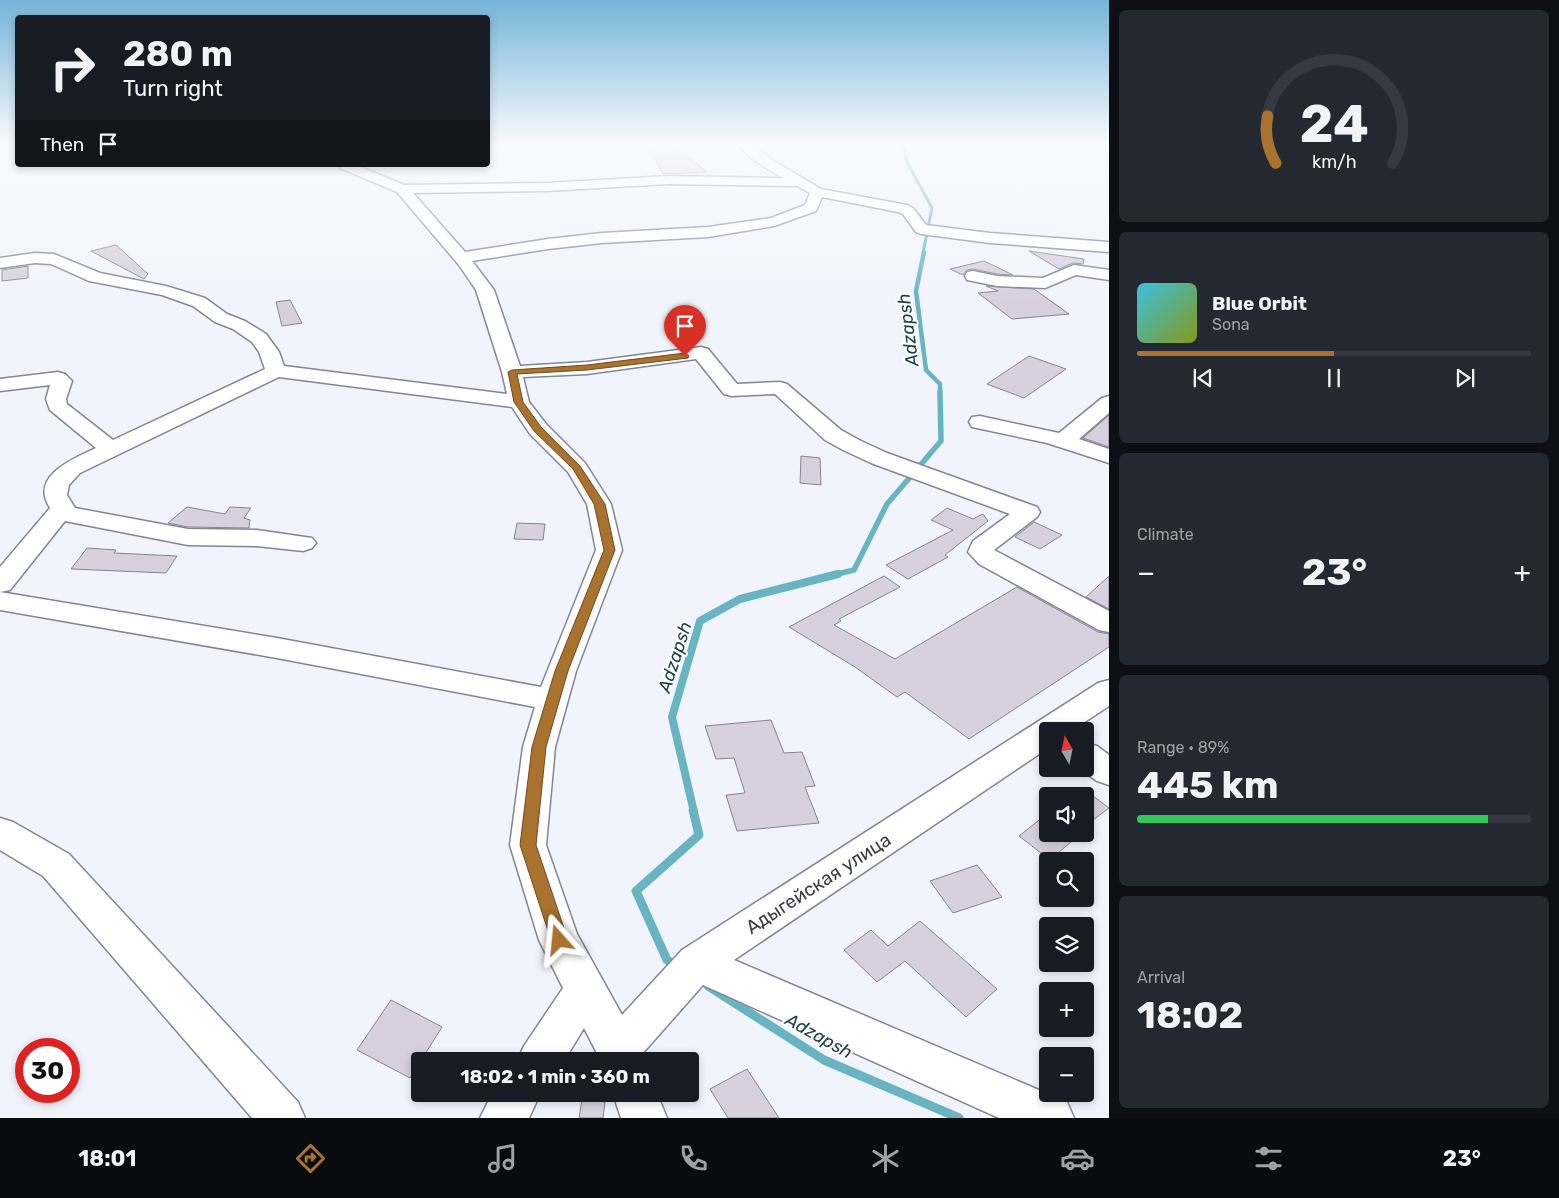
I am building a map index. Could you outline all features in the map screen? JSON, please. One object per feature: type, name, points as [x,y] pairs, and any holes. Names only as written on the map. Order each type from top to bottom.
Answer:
[{"type":"street","points":[[407,196],[462,258],[486,290],[512,372],[519,402],[538,429],[577,468],[600,504],[609,550],[561,671],[539,747],[528,845],[559,940],[618,1052]]},
{"type":"street","points":[[462,258],[548,244],[602,238],[708,232],[774,222],[811,208],[815,196]]},
{"type":"street","points":[[839,196],[902,208],[908,211],[922,229],[1109,247]]},
{"type":"street","points":[[0,263],[35,258],[54,259],[96,277],[166,291],[199,302],[220,318],[239,325],[259,338],[269,352],[276,371]]},
{"type":"street","points":[[973,276],[997,281],[1045,282],[1074,270],[1109,275]]},
{"type":"street","points":[[512,372],[587,368],[701,354],[731,390],[780,388],[833,435],[865,451],[933,478],[1028,512],[982,546],[981,552],[988,558],[1109,623]]},
{"type":"street","points":[[303,543],[257,538],[188,537],[67,514],[57,504],[54,492],[58,481],[72,468],[276,371],[519,402]]},
{"type":"street","points":[[0,385],[58,378],[62,381],[56,406],[111,449]]},
{"type":"street","points":[[980,422],[1063,441],[1109,456]]},
{"type":"street","points":[[0,584],[62,509]]},
{"type":"street","points":[[0,601],[378,665],[553,700]]},
{"type":"street","name":"Адыгейская улица","points":[[1062,722],[1109,691]]},
{"type":"street","name":"Адыгейская улица","points":[[622,1052],[684,977],[1039,738]]},
{"type":"street","points":[[1094,761],[1109,772]]},
{"type":"street","points":[[0,832],[56,865],[282,1118]]},
{"type":"street","points":[[684,977],[1051,1118]]},
{"type":"street","points":[[545,1052],[586,989]]},
{"type":"street","points":[[503,1118],[513,1102]]},
{"type":"street","points":[[638,1102],[644,1118]]},
{"type":"lane","points":[[1063,441],[1109,402]]},
{"type":"building","points":[[116,245],[148,274],[144,279],[91,251]]},
{"type":"building","points":[[1029,251],[1084,259],[1083,264],[1073,263],[1059,269]]},
{"type":"building","points":[[984,261],[1013,275],[973,269],[967,270],[963,275],[950,269]]},
{"type":"building","points":[[28,266],[28,278],[2,281],[2,270]]},
{"type":"building","points":[[986,286],[1034,289],[1069,314],[1012,319],[978,293],[998,291]]},
{"type":"building","points":[[290,300],[302,323],[282,326],[276,302]]},
{"type":"building","points":[[1029,356],[1066,369],[1024,398],[987,384]]},
{"type":"building","points":[[1109,415],[1109,447],[1083,438]]},
{"type":"building","points":[[801,456],[820,458],[821,485],[800,483]]},
{"type":"building","points":[[187,507],[225,514],[230,507],[251,508],[244,518],[250,520],[249,528],[188,527],[168,523]]},
{"type":"building","points":[[947,508],[973,519],[983,514],[988,521],[945,555],[948,557],[908,579],[886,565],[953,530],[931,520]]},
{"type":"building","points":[[1034,522],[1062,535],[1040,549],[1015,537]]},
{"type":"building","points":[[517,523],[545,524],[543,540],[514,539]]},
{"type":"building","points":[[87,548],[116,550],[114,553],[177,556],[166,573],[71,569]]},
{"type":"building","points":[[884,576],[900,587],[839,619],[841,621],[834,625],[895,659],[1017,587],[1098,632],[1109,634],[1109,647],[969,739],[905,692],[897,697],[855,667],[789,627]]},
{"type":"building","points":[[1109,576],[1109,609],[1086,597]]},
{"type":"building","points":[[771,720],[784,753],[802,752],[815,786],[805,787],[819,823],[737,831],[726,795],[745,793],[734,758],[716,759],[705,726]]},
{"type":"building","points":[[1094,797],[1109,808],[1094,819]]},
{"type":"building","points":[[1039,820],[1039,842],[1071,842],[1059,852],[1040,852],[1019,836]]},
{"type":"building","points":[[977,865],[1002,897],[953,913],[930,881]]},
{"type":"building","points":[[920,921],[997,989],[966,1017],[905,961],[877,982],[844,950],[871,930],[888,946]]},
{"type":"building","points":[[391,1000],[442,1027],[426,1052],[411,1052],[410,1078],[357,1050]]},
{"type":"building","points":[[747,1069],[779,1118],[728,1118],[710,1089]]},
{"type":"building","points":[[582,1102],[605,1102],[603,1118],[579,1118]]},
{"type":"waterway","name":"Adzapsh","points":[[923,253],[932,208],[926,196]]},
{"type":"waterway","name":"Adzapsh","points":[[924,252],[916,291],[926,370],[940,384],[940,392]]},
{"type":"waterway","name":"Adzapsh","points":[[833,575],[854,570],[887,504],[941,441],[940,392]]},
{"type":"waterway","name":"Adzapsh","points":[[694,812],[672,717],[700,621],[740,599],[838,574]]},
{"type":"waterway","name":"Adzapsh","points":[[677,966],[667,960],[636,891],[699,835],[693,810]]},
{"type":"waterway","name":"Adzapsh","points":[[708,986],[824,1060],[959,1118]]},
{"type":"route","points":[[559,940],[528,845],[539,747],[561,671],[609,550],[600,504],[577,468],[538,429],[519,402],[512,372],[587,368],[685,356]]}]
